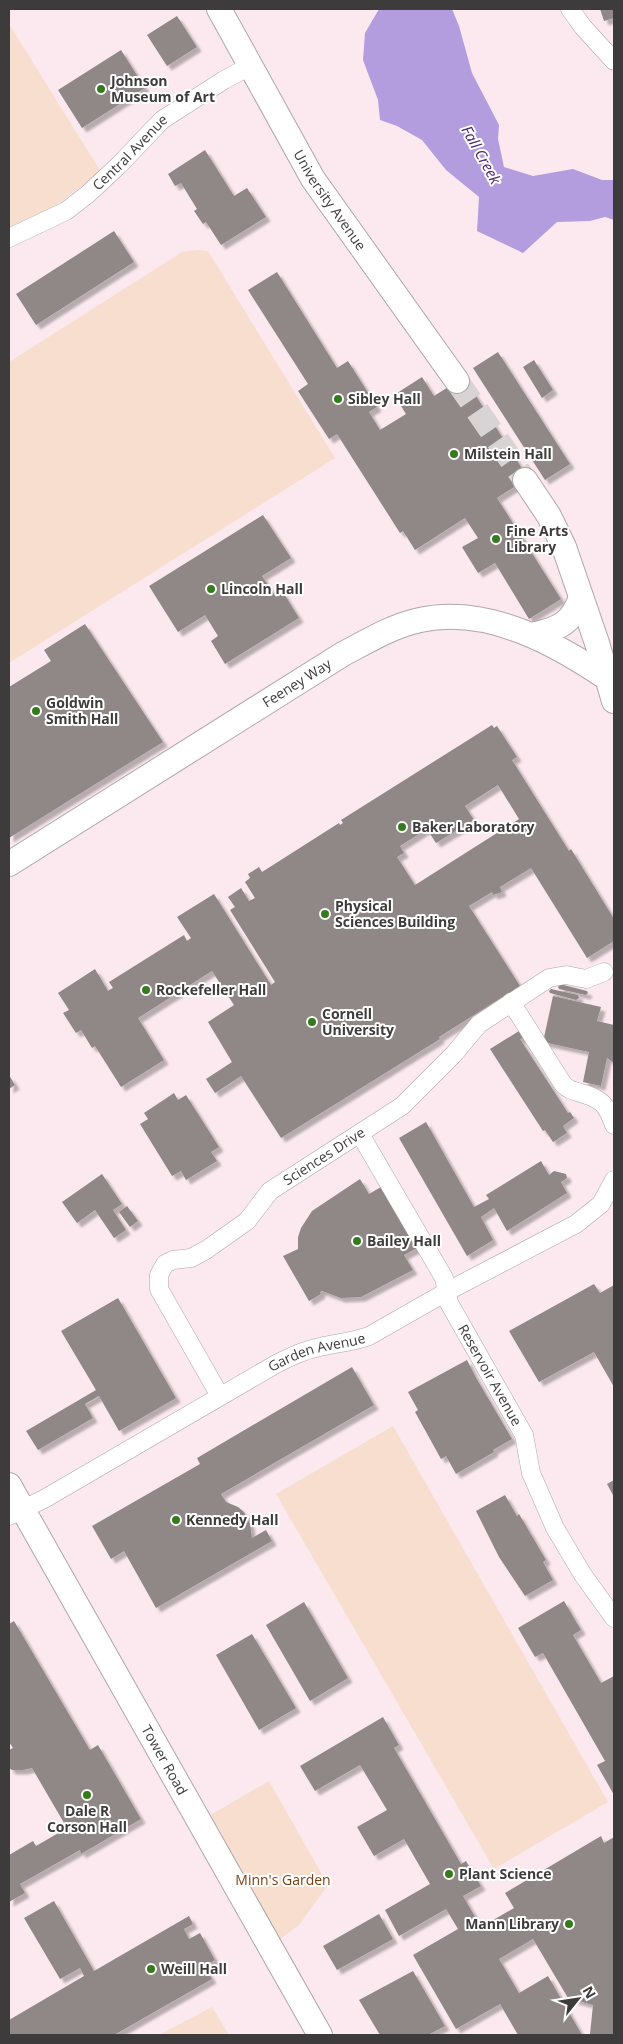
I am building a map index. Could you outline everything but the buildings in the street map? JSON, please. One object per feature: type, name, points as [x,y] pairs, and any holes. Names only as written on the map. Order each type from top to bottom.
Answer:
[{"type":"street","name":"University Avenue","points":[[220,9],[313,179],[457,381]]},
{"type":"street","points":[[570,9],[614,60]]},
{"type":"street","name":"Central Avenue","points":[[9,238],[66,211],[88,194],[119,165],[162,120],[224,80],[250,66]]},
{"type":"street","points":[[525,480],[557,530],[611,680],[614,701]]},
{"type":"street","points":[[532,635],[546,632],[566,623],[577,610],[581,597]]},
{"type":"street","name":"Feeney Way","points":[[9,864],[343,654],[376,636],[409,623],[442,618],[487,622],[532,635],[582,661],[611,680]]},
{"type":"street","name":"Sciences Drive","points":[[220,1396],[161,1293],[158,1284],[162,1268],[169,1261],[191,1258],[206,1250],[247,1221],[270,1191],[413,1098],[468,1039],[475,1027],[511,1002],[549,978],[566,975],[586,979],[604,972]]},
{"type":"street","points":[[511,1002],[563,1084],[572,1091],[590,1096],[602,1102],[610,1114],[614,1125]]},
{"type":"street","name":"Reservoir Avenue","points":[[360,1134],[444,1278],[449,1303],[524,1435],[531,1473],[555,1528],[584,1575],[614,1618]]},
{"type":"street","name":"Garden Avenue","points":[[16,1513],[276,1364],[318,1347],[357,1341],[369,1336],[448,1291],[576,1224],[601,1204],[614,1180]]},
{"type":"street","name":"Tower Road","points":[[9,1486],[16,1513],[320,2035]]},
{"type":"shaded area","name":"Cornell University","points":[[9,9],[614,9],[614,2035],[9,2035]]},
{"type":"green space","points":[[9,24],[101,172],[44,214],[9,229]]},
{"type":"green space","points":[[208,251],[335,458],[9,663],[9,362],[182,252]]},
{"type":"green space","points":[[393,1426],[608,1802],[494,1869],[276,1494]]},
{"type":"green space","name":"Minn's Garden","points":[[269,1781],[328,1885],[299,1925],[276,1942],[207,1817]]},
{"type":"green space","points":[[212,2007],[229,2035],[159,2035]]},
{"type":"water","name":"Fall Creek","points":[[379,9],[452,9],[459,26],[472,73],[499,125],[498,139],[504,167],[533,176],[573,169],[602,180],[614,180],[614,220],[605,217],[590,221],[557,222],[523,253],[477,231],[479,197],[446,170],[422,140],[397,126],[380,120],[378,100],[363,60],[365,33]]},
{"type":"tunnel","points":[[457,381],[525,480]]},
{"type":"place","name":"Johnson Museum of Art","points":[[101,89]]},
{"type":"place","name":"Sibley Hall","points":[[338,399]]},
{"type":"place","name":"Milstein Hall","points":[[454,454]]},
{"type":"place","name":"Fine Arts Library","points":[[496,539]]},
{"type":"place","name":"Lincoln Hall","points":[[211,589]]},
{"type":"place","name":"Goldwin Smith Hall","points":[[36,711]]},
{"type":"place","name":"Baker Laboratory","points":[[402,827]]},
{"type":"place","name":"Physical Sciences Building","points":[[325,914]]},
{"type":"place","name":"Rockefeller Hall","points":[[146,990]]},
{"type":"place","name":"Cornell University","points":[[312,1022]]},
{"type":"place","name":"Bailey Hall","points":[[357,1241]]},
{"type":"place","name":"Kennedy Hall","points":[[176,1520]]},
{"type":"place","name":"Dale R Corson Hall","points":[[87,1795]]},
{"type":"place","name":"Plant Science","points":[[449,1874]]},
{"type":"place","name":"Mann Library","points":[[569,1924]]},
{"type":"place","name":"Weill Hall","points":[[151,1969]]}]
